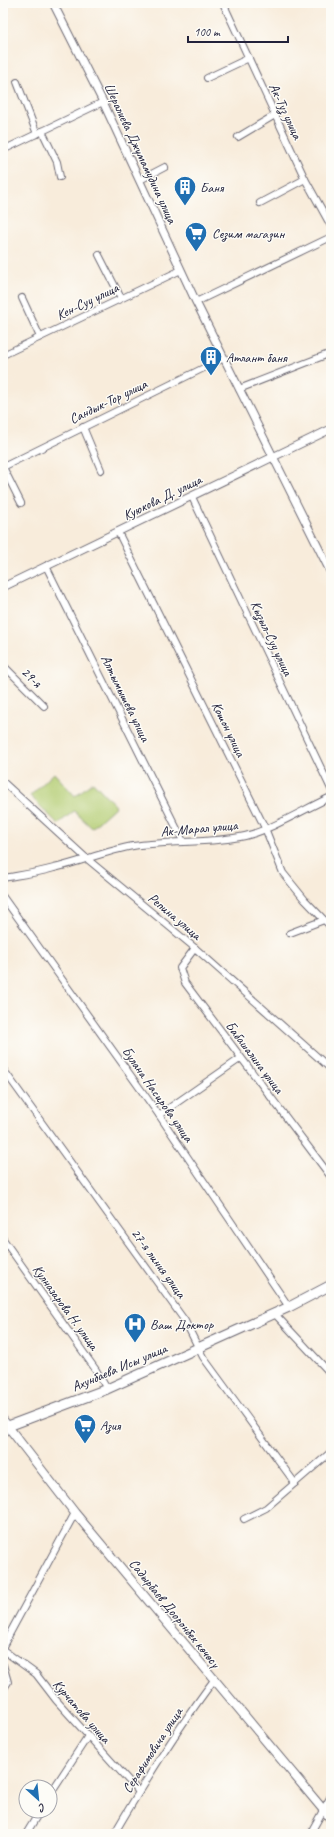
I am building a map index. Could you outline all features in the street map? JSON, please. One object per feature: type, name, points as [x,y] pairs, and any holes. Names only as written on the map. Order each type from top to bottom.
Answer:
[{"type":"main road","name":"Ахунбаева Исы улица","points":[[5,1425],[107,1389],[289,1307],[331,1285]]},
{"type":"main road","name":"Садырбаев Дооронбек көчөсү","points":[[5,1425],[214,1680],[331,1819]]},
{"type":"street","name":"Шералиева Джумамудина улица","points":[[54,3],[104,102],[196,302],[331,573]]},
{"type":"street","name":"Ак-Туз улица","points":[[223,3],[274,115],[305,179],[331,226]]},
{"type":"street","points":[[207,78],[249,58]]},
{"type":"street","points":[[17,82],[40,132],[57,162],[60,176]]},
{"type":"street","points":[[3,150],[104,102]]},
{"type":"street","points":[[238,137],[274,115]]},
{"type":"street","points":[[140,180],[165,167]]},
{"type":"street","points":[[260,203],[305,179]]},
{"type":"street","points":[[196,302],[331,237]]},
{"type":"street","points":[[99,255],[121,298]]},
{"type":"street","name":"Кен-Суу улица","points":[[3,355],[181,270]]},
{"type":"street","points":[[22,298],[40,337]]},
{"type":"street","points":[[239,389],[331,353]]},
{"type":"street","name":"Сандык-Тор улица","points":[[3,467],[224,358]]},
{"type":"street","points":[[83,427],[101,470]]},
{"type":"street","name":"Куюкова Д. улица","points":[[3,587],[331,429]]},
{"type":"street","points":[[3,467],[21,503]]},
{"type":"street","name":"Кызыл-Суу улица","points":[[192,497],[331,789]]},
{"type":"street","name":"Кошон улица","points":[[118,532],[265,828],[283,873],[305,900],[331,927]]},
{"type":"street","name":"Алтымышева улица","points":[[46,566],[183,841]]},
{"type":"street","name":"29-я","points":[[3,665],[44,706]]},
{"type":"street","name":"Репина улица","points":[[3,782],[86,858],[195,948],[331,1069]]},
{"type":"street","name":"Ак-Марал улица","points":[[3,878],[54,868],[133,846],[183,841],[223,840],[246,835],[265,828],[331,797]]},
{"type":"street","name":"Булана Насирова улица","points":[[3,897],[159,1115],[289,1307]]},
{"type":"street","points":[[290,933],[324,920]]},
{"type":"street","name":"Бабашалина улица","points":[[195,948],[180,968],[184,983],[331,1177]]},
{"type":"street","points":[[159,1115],[241,1058]]},
{"type":"street","name":"27-я линия улица","points":[[3,1069],[185,1321],[203,1357],[295,1483]]},
{"type":"street","name":"Кулназарова Н. улица","points":[[3,1239],[96,1370],[107,1389]]},
{"type":"street","points":[[274,1313],[331,1374]]},
{"type":"street","points":[[244,1519],[266,1508],[331,1452]]},
{"type":"street","points":[[3,1646],[75,1512]]},
{"type":"street","name":"Курчатова улица","points":[[3,1650],[36,1674],[88,1736],[139,1792]]},
{"type":"street","points":[[3,1666],[8,1682],[3,1690]]},
{"type":"street","name":"Серафимовича улица","points":[[114,1834],[139,1792],[195,1706],[214,1680]]},
{"type":"street","points":[[58,1782],[88,1736]]},
{"type":"street","points":[[310,1834],[331,1796]]},
{"type":"street","points":[[26,1834],[35,1819]]},
{"type":"green space","points":[[54,773],[75,796],[93,782],[116,806],[92,828],[74,811],[58,824],[30,796]]},
{"type":"place","name":"Баня","points":[[185,206]]},
{"type":"place","name":"Сезим магазин","points":[[196,252]]},
{"type":"place","name":"Атлант баня","points":[[211,376]]},
{"type":"place","name":"Ваш Доктор","points":[[135,1344]]},
{"type":"place","name":"Азия","points":[[85,1444]]}]
